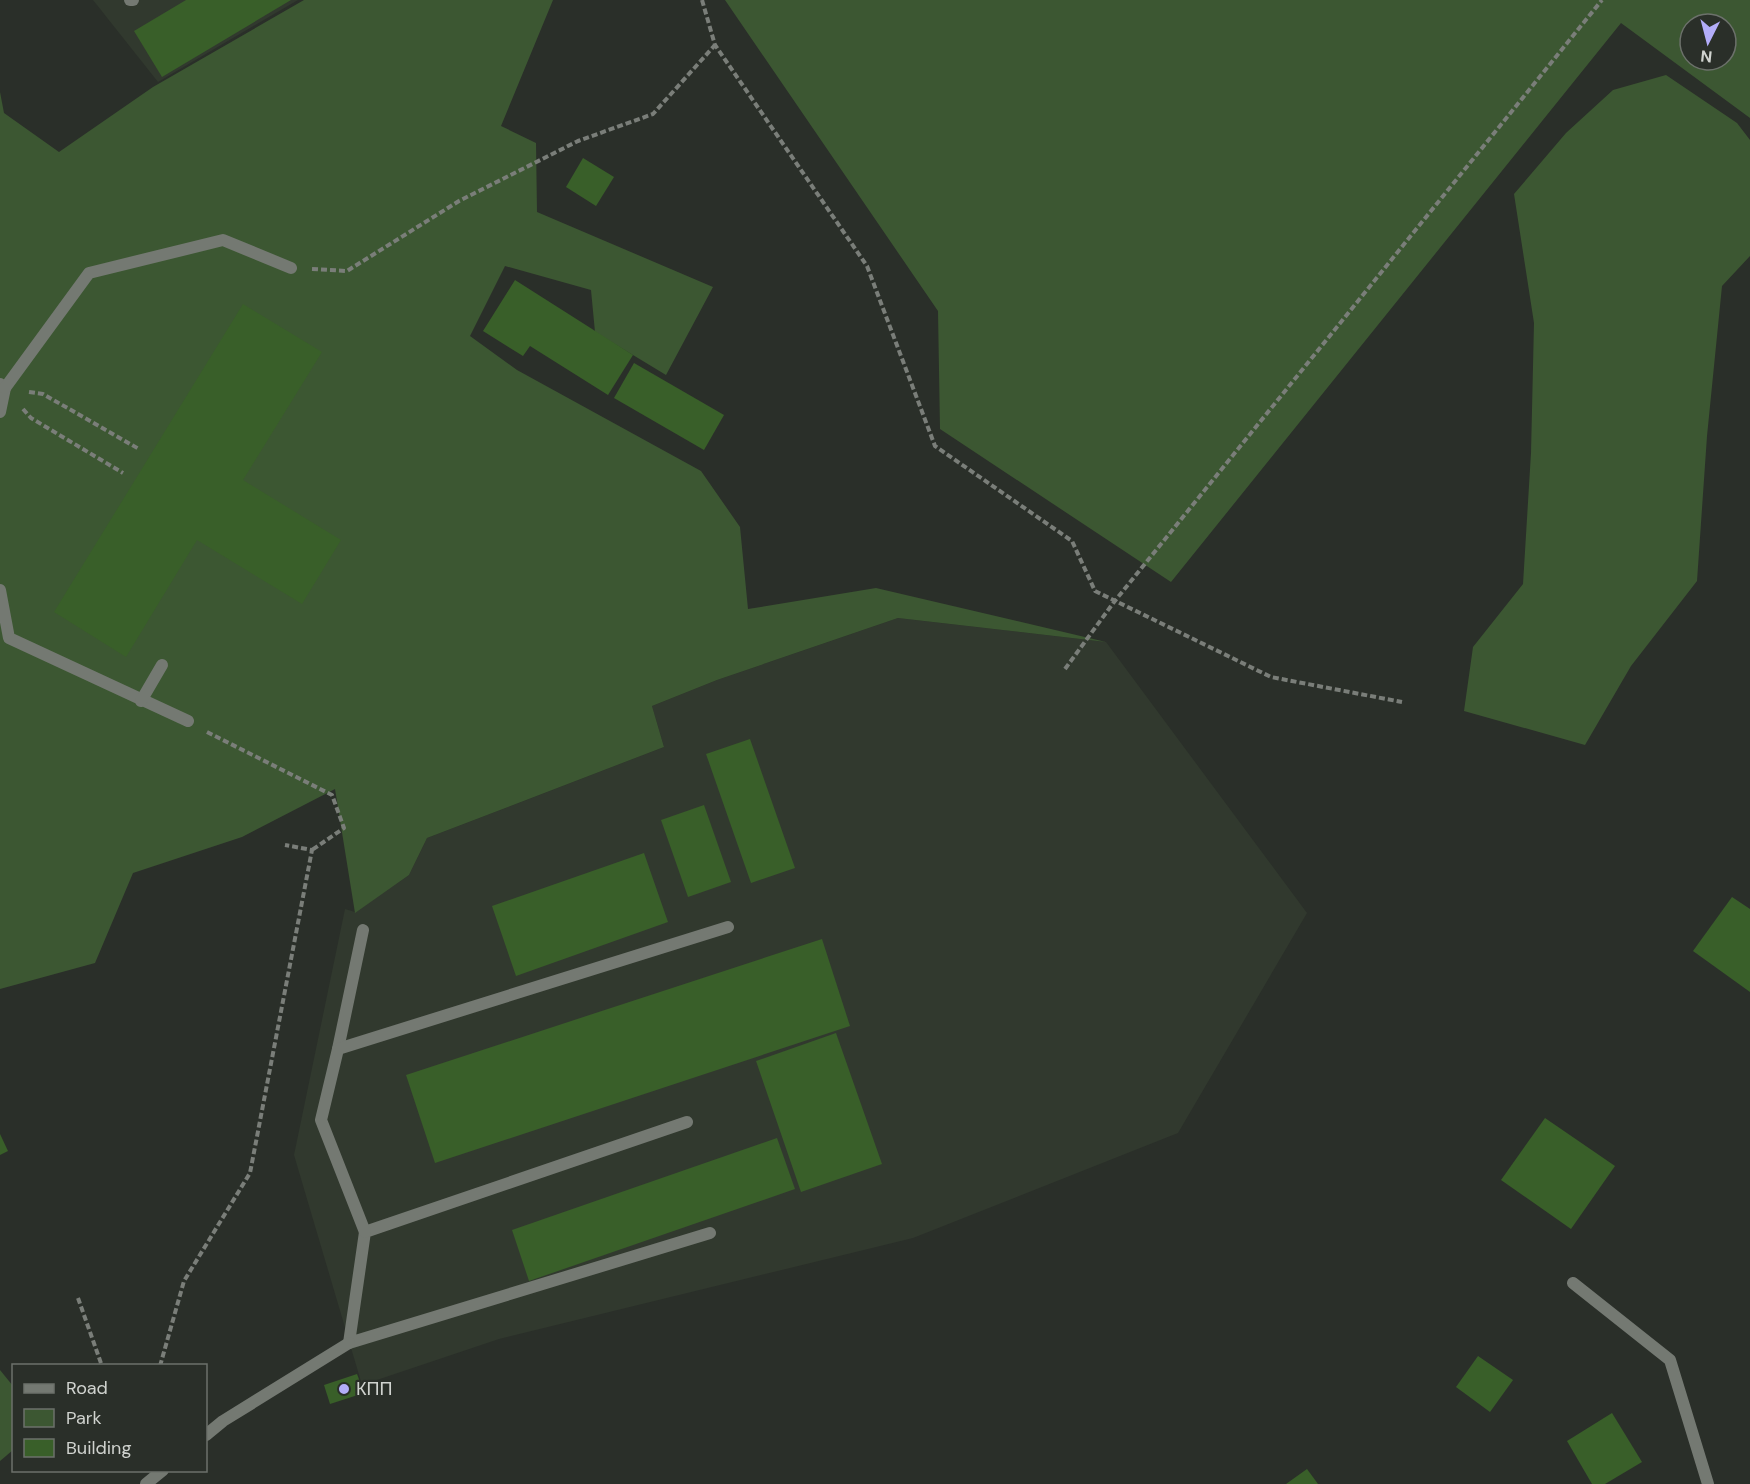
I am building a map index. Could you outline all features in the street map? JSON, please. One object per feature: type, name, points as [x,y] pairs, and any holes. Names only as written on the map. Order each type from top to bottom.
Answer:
[{"type":"street","points":[[0,412],[3,386],[89,273],[223,240],[291,268]]},
{"type":"street","points":[[0,590],[9,639],[188,722]]},
{"type":"street","points":[[141,701],[162,665]]},
{"type":"street","points":[[338,1049],[728,927]]},
{"type":"street","points":[[349,1343],[365,1232],[321,1120],[363,930]]},
{"type":"street","points":[[365,1232],[687,1122]]},
{"type":"street","points":[[207,1434],[222,1421],[349,1343],[710,1233]]},
{"type":"street","points":[[1573,1283],[1670,1360],[1708,1484]]},
{"type":"street","points":[[146,1484],[161,1472]]},
{"type":"path","points":[[702,0],[715,45],[867,266],[935,446],[1071,541],[1095,591],[1114,602],[1271,677],[1402,702]]},
{"type":"path","points":[[1065,669],[1114,602],[1602,0]]},
{"type":"path","points":[[291,268],[347,271],[459,201],[578,141],[653,114],[715,45]]},
{"type":"path","points":[[43,394],[139,450]]},
{"type":"path","points":[[31,418],[123,473]]},
{"type":"path","points":[[160,1364],[184,1281],[250,1173],[312,850],[344,828],[332,795],[263,763],[188,722]]},
{"type":"path","points":[[285,845],[312,850]]},
{"type":"path","points":[[78,1298],[102,1364]]},
{"type":"shaded area","points":[[93,0],[298,0],[158,82]]},
{"type":"shaded area","points":[[898,618],[1106,642],[1307,913],[1178,1133],[913,1238],[499,1339],[362,1385],[294,1155],[345,909],[355,912],[409,875],[427,838],[664,747],[652,706],[717,680]]},
{"type":"green space","points":[[304,0],[553,0],[501,126],[536,143],[537,212],[713,287],[666,375],[595,332],[591,290],[505,266],[470,336],[517,370],[701,471],[740,527],[748,609],[876,588],[1106,642],[898,618],[717,680],[652,706],[664,747],[427,838],[409,875],[355,913],[335,789],[242,837],[133,873],[95,963],[0,989],[0,92],[4,113],[59,152],[153,87]]},
{"type":"green space","points":[[725,0],[1750,0],[1750,118],[1688,72],[1738,72],[1738,12],[1678,12],[1678,65],[1621,23],[1171,582],[940,429],[938,311]]},
{"type":"green space","points":[[1666,75],[1737,123],[1750,140],[1750,256],[1722,286],[1707,436],[1697,581],[1631,666],[1585,745],[1464,711],[1473,647],[1523,584],[1531,453],[1534,323],[1514,194],[1566,133],[1613,90]]},
{"type":"green space","points":[[0,1370],[12,1385],[12,1451],[0,1461]]},
{"type":"building","points":[[186,0],[291,0],[162,77],[134,31]]},
{"type":"building","points":[[583,158],[614,177],[596,206],[566,187]]},
{"type":"building","points":[[515,280],[633,355],[608,395],[530,346],[523,356],[483,331]]},
{"type":"building","points":[[243,304],[322,352],[243,480],[341,540],[302,604],[197,540],[126,657],[54,612]]},
{"type":"building","points":[[634,363],[724,415],[704,450],[614,398]]},
{"type":"building","points":[[750,739],[795,868],[751,883],[706,754]]},
{"type":"building","points":[[704,805],[731,882],[688,897],[661,820]]},
{"type":"building","points":[[644,853],[668,922],[516,976],[492,906]]},
{"type":"building","points":[[1732,897],[1750,909],[1750,992],[1693,951]]},
{"type":"building","points":[[822,939],[850,1026],[435,1163],[406,1075]]},
{"type":"building","points":[[836,1033],[882,1164],[801,1192],[756,1061]]},
{"type":"building","points":[[1545,1118],[1615,1166],[1571,1229],[1501,1180]]},
{"type":"building","points":[[0,1134],[8,1151],[0,1155]]},
{"type":"building","points":[[777,1138],[795,1189],[529,1281],[512,1230]]},
{"type":"building","points":[[1478,1356],[1513,1380],[1490,1412],[1456,1387]]},
{"type":"building","name":"КПП","points":[[357,1374],[364,1393],[330,1404],[324,1385]]},
{"type":"building","points":[[1612,1413],[1642,1462],[1605,1484],[1592,1484],[1567,1441]]},
{"type":"building","points":[[1307,1469],[1318,1484],[1286,1484]]},
{"type":"place","name":"КПП","points":[[344,1389]]}]
